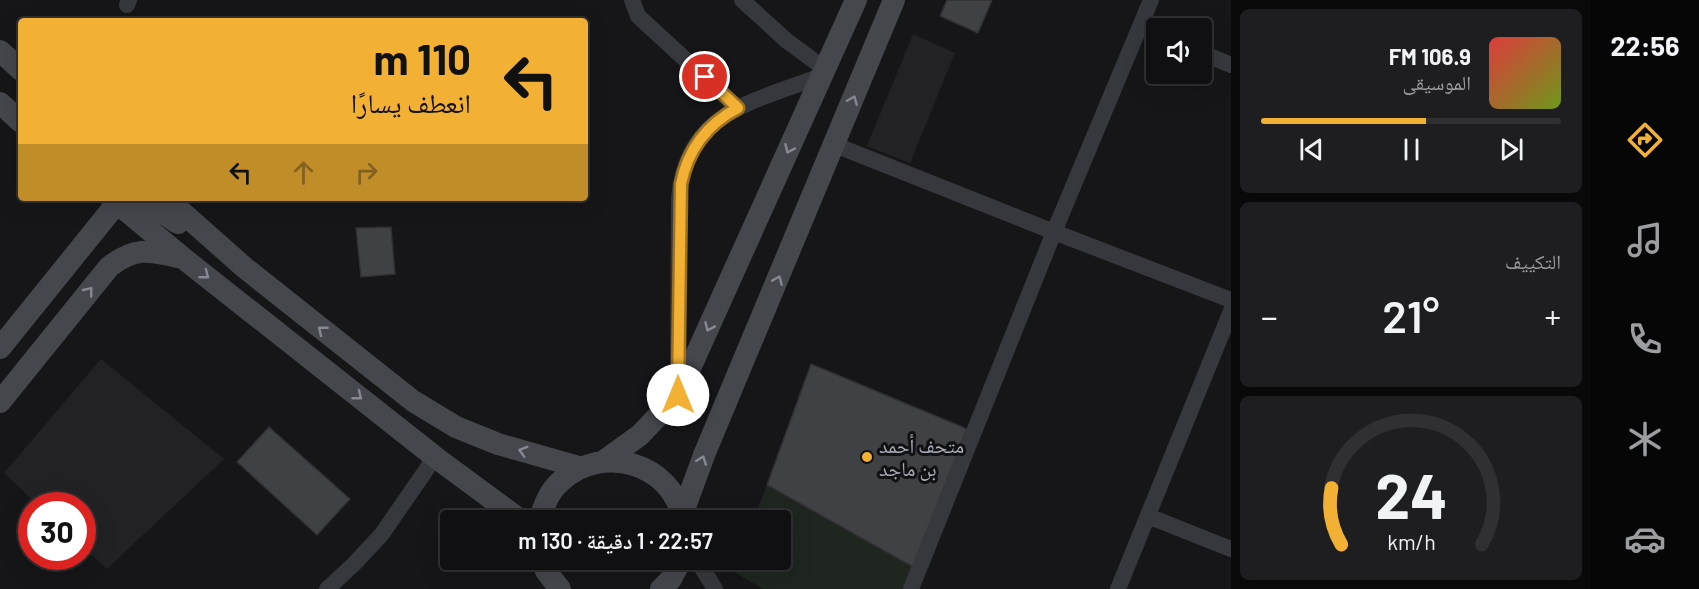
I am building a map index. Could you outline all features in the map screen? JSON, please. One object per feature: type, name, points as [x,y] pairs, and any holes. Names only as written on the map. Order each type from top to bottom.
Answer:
[{"type":"street","points":[[632,0],[638,16],[738,108]]},
{"type":"street","points":[[742,0],[823,72]]},
{"type":"street","points":[[542,510],[545,501],[560,481],[579,467],[604,460],[640,435],[678,395],[856,0]]},
{"type":"street","points":[[686,510],[704,456],[894,0]]},
{"type":"street","points":[[911,589],[1054,232],[1151,0]]},
{"type":"street","points":[[1140,28],[1146,30]]},
{"type":"street","points":[[0,51],[18,66]]},
{"type":"street","points":[[1212,57],[1231,65]]},
{"type":"street","points":[[678,395],[681,184],[688,157],[714,123],[738,108],[823,72]]},
{"type":"street","points":[[0,103],[18,119]]},
{"type":"street","points":[[835,145],[1231,300]]},
{"type":"street","points":[[114,201],[140,201],[152,206],[245,268]]},
{"type":"street","points":[[114,201],[435,457],[507,510]]},
{"type":"street","points":[[0,348],[114,201]]},
{"type":"street","points":[[169,201],[245,268],[412,401],[456,427],[498,444],[579,467]]},
{"type":"street","points":[[4,397],[109,267],[121,257],[136,252],[152,251],[183,258]]},
{"type":"street","points":[[4,397],[40,339],[64,306],[65,293],[62,289],[58,287],[48,289]]},
{"type":"street","points":[[1118,589],[1231,311]]},
{"type":"street","points":[[327,589],[382,534],[435,457]]},
{"type":"street","points":[[604,460],[630,463],[653,473],[671,491],[679,510]]},
{"type":"street","points":[[1148,516],[1231,549]]},
{"type":"street","points":[[546,570],[560,589]]},
{"type":"street","points":[[661,589],[676,570]]},
{"type":"street","points":[[703,570],[715,589]]},
{"type":"shaded area","points":[[913,34],[955,53],[910,163],[867,146]]},
{"type":"shaded area","points":[[101,359],[224,459],[107,569],[96,559],[96,492],[24,492],[4,473]]},
{"type":"shaded area","points":[[767,485],[913,567],[903,589],[763,589],[732,571],[791,570],[791,510],[757,510]]},
{"type":"building","points":[[947,0],[992,0],[978,33],[940,16]]},
{"type":"building","points":[[391,227],[395,274],[361,277],[356,228]]},
{"type":"building","name":"متحف أحمد بن ماجد","points":[[811,364],[967,429],[913,567],[767,485]]},
{"type":"building","points":[[269,427],[350,499],[317,535],[237,462]]},
{"type":"place","name":"متحف أحمد بن ماجد","points":[[867,457]]},
{"type":"route","points":[[678,395],[679,198],[681,184],[688,157],[704,133],[726,114],[738,108],[705,77]]}]
